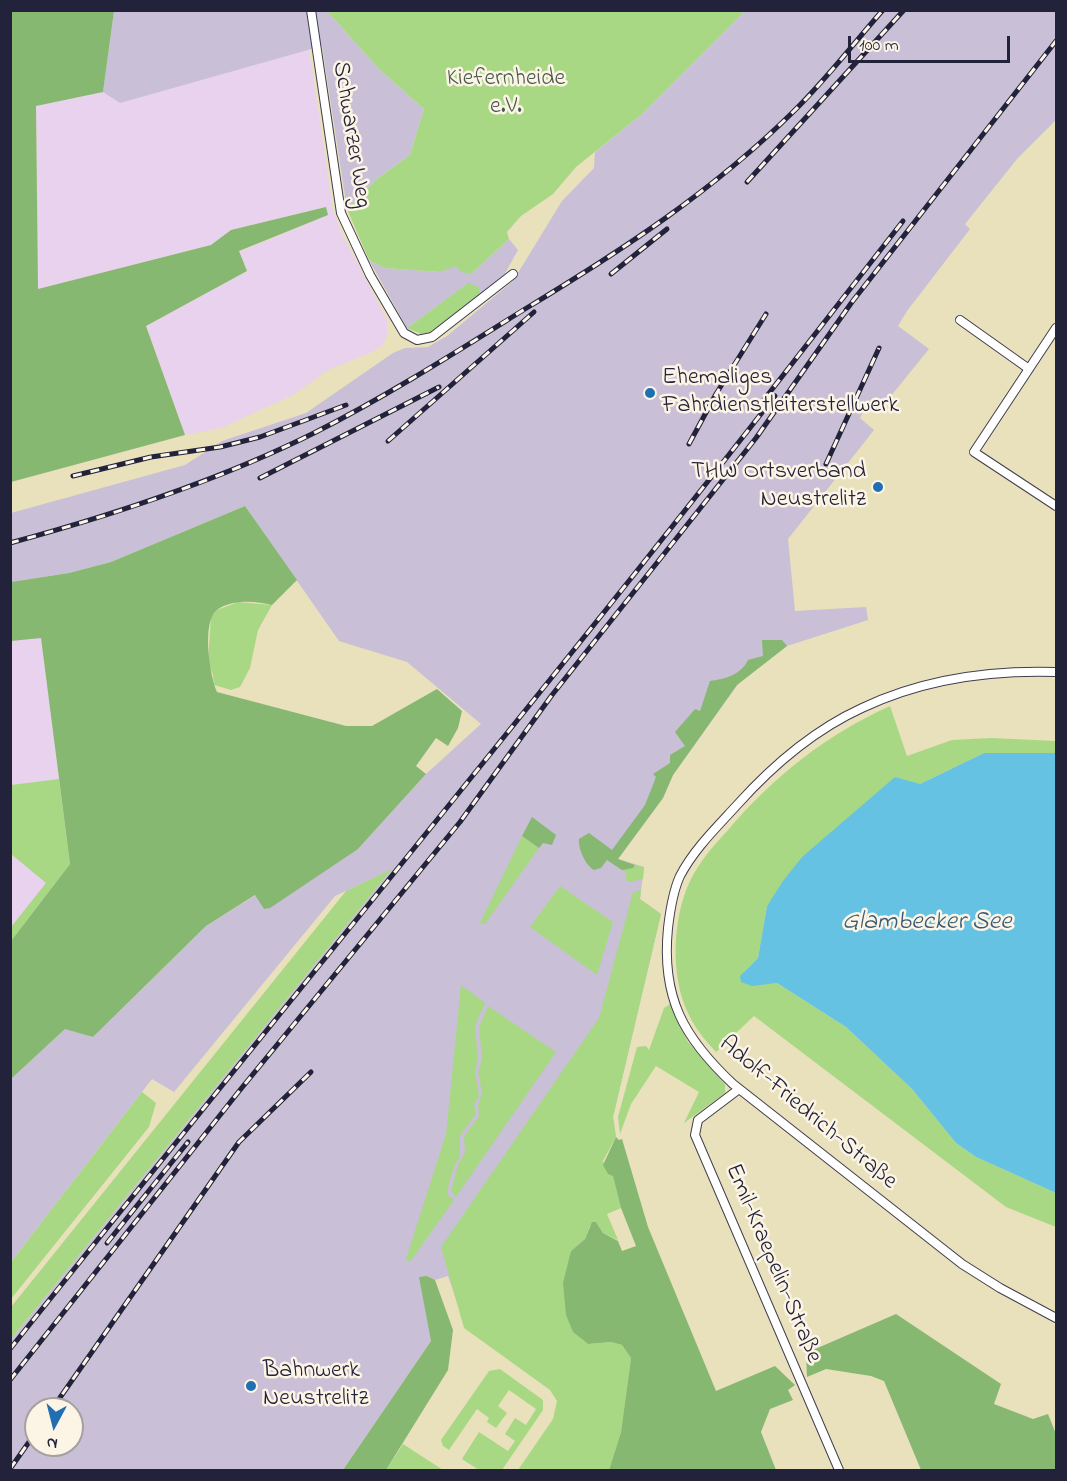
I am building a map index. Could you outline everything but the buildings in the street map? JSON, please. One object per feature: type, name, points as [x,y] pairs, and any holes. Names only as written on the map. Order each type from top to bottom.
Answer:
[{"type":"street","name":"Schwarzer Weg","points":[[311,10],[341,213],[370,275],[404,333],[417,340],[432,338],[513,274]]},
{"type":"street","points":[[960,320],[1029,369]]},
{"type":"street","points":[[1056,328],[974,452],[1056,506]]},
{"type":"street","name":"Adolf-Friedrich-Straße","points":[[1056,672],[1010,671],[968,675],[906,691],[863,707],[826,728],[764,777],[700,847],[683,870],[675,891],[667,939],[668,973],[677,1012],[692,1040],[714,1065],[739,1089],[962,1264],[1000,1288],[1056,1318]]},
{"type":"street","name":"Emil-Kraepelin-Straße","points":[[739,1089],[698,1120],[695,1135],[839,1470]]},
{"type":"shaded area","points":[[114,11],[327,11],[380,70],[424,109],[410,155],[377,179],[347,209],[322,46],[120,103],[103,92]]},
{"type":"shaded area","points":[[745,11],[1056,11],[1056,120],[1017,159],[965,224],[970,229],[907,311],[898,326],[929,349],[882,407],[871,402],[866,405],[860,418],[874,430],[788,539],[795,611],[866,607],[868,620],[787,646],[738,684],[673,775],[663,798],[618,859],[644,867],[640,899],[661,914],[613,1117],[616,1137],[458,1305],[448,1276],[435,1280],[427,1276],[431,1341],[343,1470],[11,1470],[11,1339],[391,870],[335,896],[174,1092],[152,1079],[11,1262],[11,1079],[66,1028],[93,1037],[206,926],[256,895],[358,849],[426,774],[481,724],[407,662],[339,641],[245,506],[111,562],[69,573],[11,582],[11,513],[185,465],[222,441],[306,413],[393,353],[405,348],[428,347],[447,336],[513,281],[562,201],[594,168],[595,152],[642,114]]},
{"type":"shaded area","points":[[309,48],[333,210],[341,232],[387,320],[387,335],[383,345],[370,353],[328,370],[293,395],[221,428],[185,435],[146,326],[247,271],[239,252],[328,215],[326,207],[231,230],[211,245],[38,289],[36,106],[103,92],[120,103]]},
{"type":"shaded area","points":[[509,239],[518,250],[503,277],[480,295],[467,284],[407,328],[369,260],[384,268],[440,272],[456,265],[471,274]]},
{"type":"shaded area","points":[[41,637],[70,864],[11,941],[11,641]]},
{"type":"green space","points":[[11,10],[114,11],[103,92],[36,106],[38,289],[211,245],[231,230],[326,207],[328,215],[239,251],[247,271],[146,326],[185,435],[11,482]]},
{"type":"green space","name":"Kiefernheide e.V.","points":[[327,11],[745,11],[642,114],[576,167],[553,194],[521,216],[507,232],[509,239],[471,274],[461,272],[456,266],[440,272],[384,268],[369,260],[347,209],[377,179],[410,155],[424,109],[380,70]]},
{"type":"green space","points":[[468,283],[479,287],[480,295],[437,331],[421,334],[407,328]]},
{"type":"green space","points":[[245,506],[297,580],[272,605],[251,602],[230,604],[217,610],[212,616],[209,626],[208,650],[217,692],[346,726],[372,726],[437,689],[462,711],[458,728],[448,746],[436,738],[416,766],[426,774],[358,849],[270,908],[264,909],[255,895],[206,926],[93,1037],[65,1029],[11,1079],[11,941],[70,864],[41,638],[11,641],[11,582],[69,573],[111,562]]},
{"type":"green space","points":[[238,602],[272,605],[258,630],[250,668],[240,687],[231,690],[214,685],[208,661],[211,617],[217,610]]},
{"type":"green space","points":[[762,640],[782,640],[787,646],[737,685],[673,775],[663,798],[618,859],[635,865],[633,868],[622,870],[607,860],[601,868],[594,870],[591,868],[583,856],[579,839],[589,833],[612,850],[645,805],[656,777],[653,774],[670,763],[670,755],[685,746],[675,732],[695,709],[700,711],[710,681],[732,675],[748,660],[763,656]]},
{"type":"green space","points":[[890,706],[907,756],[952,740],[991,738],[1056,741],[1056,753],[984,753],[920,784],[802,857],[767,906],[758,958],[744,972],[760,984],[777,983],[846,1027],[912,1089],[956,1143],[976,1157],[1056,1193],[1056,1227],[1006,1207],[754,1016],[716,1052],[695,1026],[683,1000],[676,966],[677,930],[684,896],[702,860],[746,810],[802,759],[844,730]]},
{"type":"green space","points":[[59,779],[70,864],[11,941],[11,927],[46,883],[11,854],[11,785]]},
{"type":"green space","points":[[532,817],[556,835],[552,845],[543,843],[539,848],[522,836]]},
{"type":"green space","points":[[522,836],[539,848],[485,924],[480,923]]},
{"type":"green space","points":[[635,865],[644,867],[643,879],[628,882],[625,879],[627,873],[622,870]]},
{"type":"green space","points":[[392,869],[11,1339],[11,1307],[346,891]]},
{"type":"green space","points":[[560,886],[613,922],[597,975],[530,927]]},
{"type":"green space","points":[[641,890],[640,899],[661,914],[613,1117],[616,1137],[603,1161],[608,1174],[613,1175],[621,1208],[607,1214],[618,1240],[603,1233],[596,1222],[590,1226],[585,1239],[571,1251],[567,1289],[568,1314],[578,1335],[588,1344],[611,1342],[622,1345],[631,1358],[621,1432],[609,1470],[518,1470],[553,1419],[557,1401],[550,1390],[464,1328],[441,1247],[599,1018],[633,892]]},
{"type":"green space","points":[[461,985],[485,1003],[475,1026],[478,1059],[475,1072],[479,1096],[474,1104],[476,1114],[460,1136],[460,1157],[453,1170],[448,1191],[448,1195],[454,1200],[410,1262],[406,1259],[446,1134]]},
{"type":"green space","points":[[670,1004],[688,1042],[725,1084],[725,1093],[684,1123],[699,1092],[656,1066],[631,1104],[620,1134],[618,1117],[637,1047],[646,1046],[649,1050],[664,1008]]},
{"type":"green space","points":[[488,1006],[556,1052],[456,1197],[451,1191],[458,1165],[465,1152],[464,1137],[479,1116],[478,1105],[482,1093],[478,1072],[482,1059],[479,1027]]},
{"type":"green space","points":[[142,1092],[156,1103],[149,1127],[11,1299],[11,1262]]},
{"type":"green space","points":[[616,1137],[619,1140],[622,1139],[648,1227],[716,1391],[775,1366],[795,1385],[788,1390],[793,1400],[770,1409],[761,1432],[776,1470],[609,1470],[621,1432],[631,1358],[622,1345],[611,1342],[588,1344],[573,1332],[566,1315],[563,1283],[571,1251],[585,1239],[592,1222],[596,1222],[603,1233],[618,1241],[622,1251],[636,1246],[621,1208],[613,1176],[608,1174],[603,1165]]},
{"type":"green space","points":[[427,1276],[435,1280],[453,1330],[448,1370],[386,1470],[343,1470],[431,1341],[419,1277]]},
{"type":"green space","points":[[896,1314],[1001,1384],[994,1404],[1033,1419],[1048,1414],[1056,1434],[1056,1470],[921,1470],[884,1381],[871,1376],[826,1369],[807,1377],[806,1353]]},
{"type":"green space","points":[[500,1369],[543,1400],[543,1410],[502,1470],[479,1470],[462,1459],[479,1432],[508,1451],[515,1441],[505,1434],[515,1418],[526,1425],[536,1409],[509,1390],[498,1406],[507,1413],[496,1428],[487,1422],[489,1418],[477,1409],[449,1450],[443,1446],[441,1440],[489,1371]]},
{"type":"green space","points":[[403,1444],[443,1470],[386,1470]]},
{"type":"water","name":"Glambecker See","points":[[984,753],[1056,753],[1056,1193],[976,1157],[956,1143],[912,1089],[846,1027],[777,983],[752,986],[741,982],[740,976],[758,958],[767,906],[802,857],[895,777],[920,784]]},
{"type":"railway","points":[[10,543],[126,509],[203,482],[314,433],[395,389],[631,242],[698,194],[762,141],[805,100],[883,10]]},
{"type":"railway","points":[[747,182],[904,10]]},
{"type":"railway","points":[[10,1380],[240,1090],[460,822],[552,695],[756,438],[852,302],[1056,41]]},
{"type":"railway","points":[[763,401],[903,221]]},
{"type":"railway","points":[[611,274],[667,229]]},
{"type":"railway","points":[[388,441],[534,312]]},
{"type":"railway","points":[[689,444],[716,394],[766,314]]},
{"type":"railway","points":[[826,464],[879,348]]},
{"type":"railway","points":[[260,478],[439,387]]},
{"type":"railway","points":[[10,1349],[585,636],[775,396]]},
{"type":"railway","points":[[73,476],[151,457],[220,447],[260,437],[346,405]]},
{"type":"railway","points":[[60,1397],[239,1142],[311,1072]]},
{"type":"railway","points":[[107,1243],[188,1142]]},
{"type":"railway","points":[[10,1469],[24,1449]]},
{"type":"place","name":"Ehemaliges Fahrdienstleiterstellwerk","points":[[650,393]]},
{"type":"place","name":"THW Ortsverband Neustrelitz","points":[[878,487]]},
{"type":"place","name":"Bahnwerk Neustrelitz","points":[[251,1386]]}]
